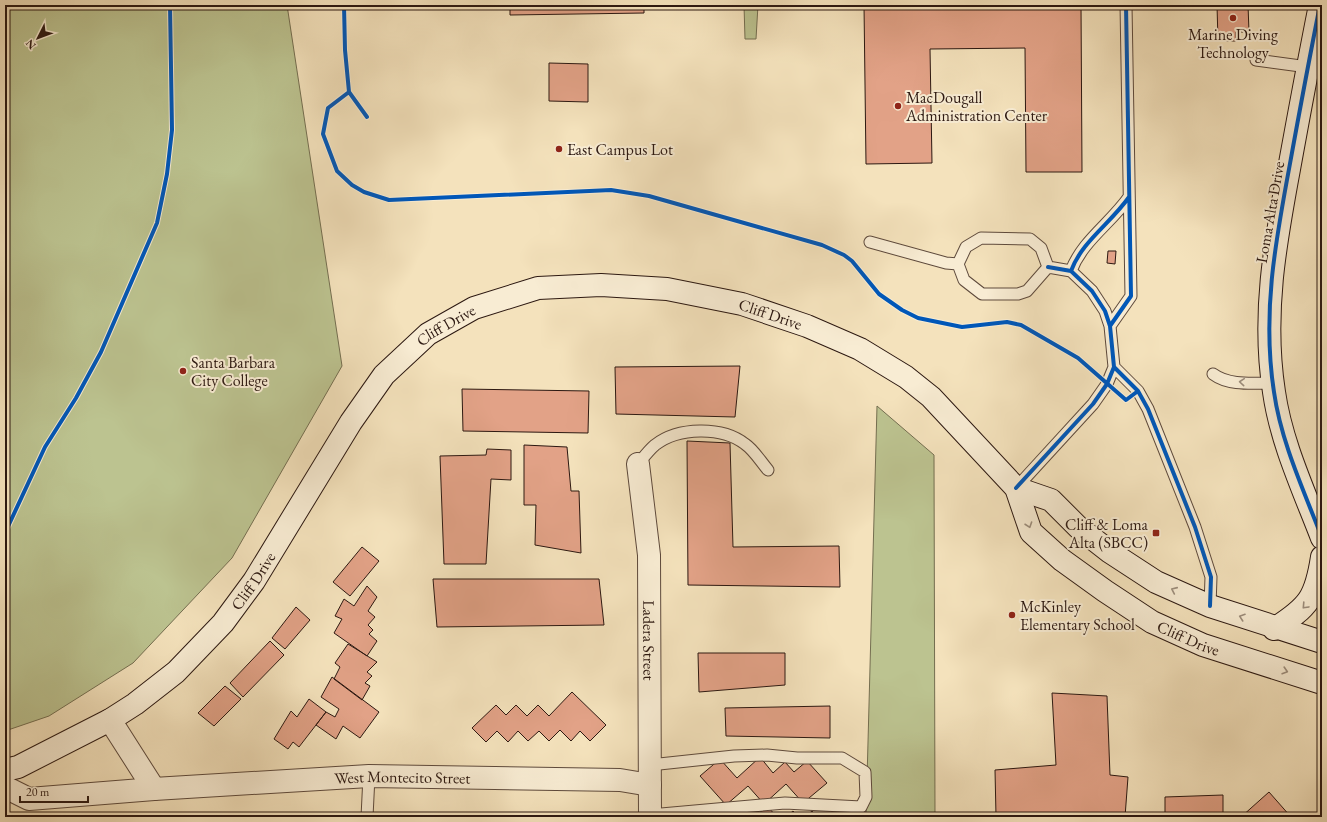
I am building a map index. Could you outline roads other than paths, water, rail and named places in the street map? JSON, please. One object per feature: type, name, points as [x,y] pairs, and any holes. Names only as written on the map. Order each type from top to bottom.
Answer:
[{"type":"main road","name":"Loma Alta Drive","points":[[1320,5],[1273,255],[1269,307],[1269,341],[1273,383],[1281,424],[1322,538]]},
{"type":"main road","name":"Cliff Drive","points":[[5,770],[18,767],[110,720],[176,672],[223,623],[254,581],[351,422],[384,375],[428,334],[474,308],[538,288],[601,285],[667,289],[742,304],[808,326],[860,349],[906,377],[926,393],[1016,488],[1031,532],[1062,560],[1152,622],[1203,645],[1322,683]]},
{"type":"main road","name":"Ladera Street","points":[[638,464],[649,555],[650,816]]},
{"type":"main road","name":"Cliff Drive","points":[[1016,488],[1051,500],[1078,527],[1110,552],[1156,582],[1210,606],[1274,628],[1322,642]]},
{"type":"main road","points":[[1274,628],[1295,616],[1311,599],[1318,581],[1322,557]]},
{"type":"main road","points":[[110,720],[154,789]]},
{"type":"main road","name":"West Montecito Street","points":[[5,787],[28,799],[154,789],[369,776],[620,780],[650,775]]},
{"type":"lane","points":[[1110,326],[1131,296],[1126,5]]},
{"type":"lane","points":[[1256,60],[1308,67]]},
{"type":"lane","points":[[1071,271],[1076,258],[1081,251],[1120,210],[1129,197]]},
{"type":"lane","points":[[981,238],[1030,239],[1041,248],[1048,266],[1027,291],[1018,294],[982,294],[964,280],[958,264],[966,247],[981,238]]},
{"type":"lane","points":[[870,242],[946,263],[958,264]]},
{"type":"lane","points":[[1016,488],[1093,404],[1108,384],[1114,367],[1110,326],[1105,311],[1092,291],[1071,271],[1048,266]]},
{"type":"lane","points":[[1114,367],[1138,390],[1148,409],[1194,527],[1211,577],[1210,606]]},
{"type":"lane","points":[[1213,374],[1222,380],[1246,383],[1273,383]]},
{"type":"lane","points":[[638,464],[655,446],[670,437],[688,432],[726,433],[746,444],[768,470]]},
{"type":"lane","points":[[650,775],[760,755],[796,758],[842,758],[865,772],[866,797],[860,807],[785,803],[650,816]]},
{"type":"lane","points":[[367,817],[369,776]]},
{"type":"place","name":"Marine Diving Technology","points":[[1233,18]]},
{"type":"place","name":"MacDougall Administration Center","points":[[898,106]]},
{"type":"place","name":"East Campus Lot","points":[[559,149]]},
{"type":"place","name":"Santa Barbara City College","points":[[183,371]]},
{"type":"place","name":"Cliff & Loma Alta (SBCC)","points":[[1156,533]]},
{"type":"place","name":"McKinley Elementary School","points":[[1012,615]]}]
